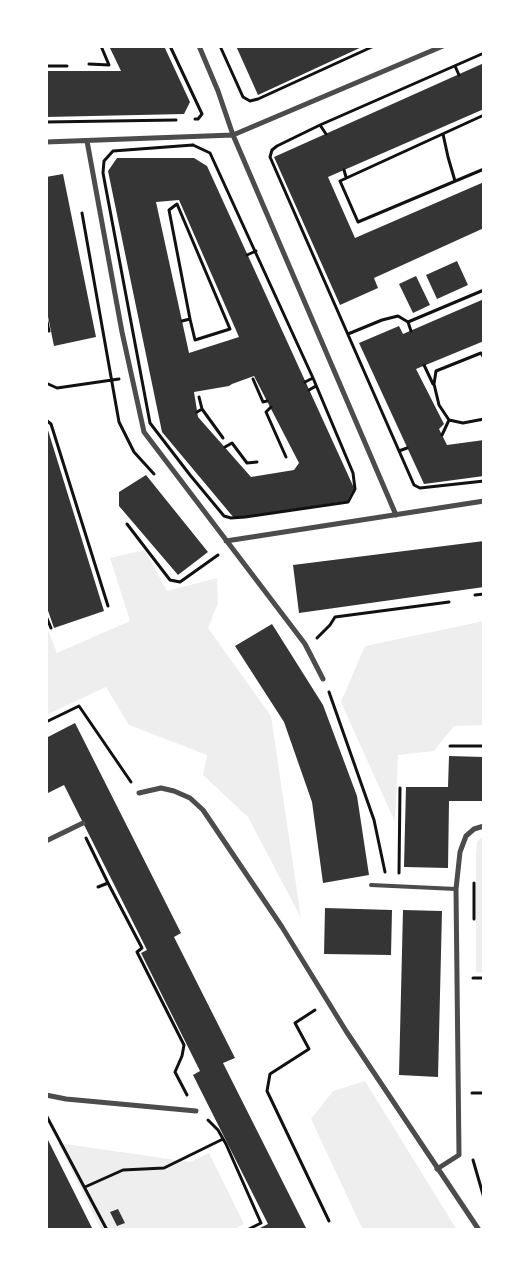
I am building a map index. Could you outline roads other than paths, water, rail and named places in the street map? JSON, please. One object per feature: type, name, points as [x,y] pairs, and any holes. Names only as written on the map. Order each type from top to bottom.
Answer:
[{"type":"street","points":[[199,46],[218,91],[233,135],[396,515]]},
{"type":"street","points":[[46,142],[233,135],[443,46]]},
{"type":"street","points":[[87,141],[144,432],[306,644],[322,679]]},
{"type":"street","points":[[226,541],[484,501]]},
{"type":"street","points":[[139,793],[161,788],[174,791],[190,798],[203,810],[282,927],[346,1031],[479,1230]]},
{"type":"street","points":[[46,841],[82,823]]},
{"type":"street","points":[[437,1169],[459,1155],[456,889],[460,852],[466,836],[474,829],[484,826]]},
{"type":"street","points":[[46,1096],[196,1111]]},
{"type":"lane","points":[[370,885],[456,889]]}]
